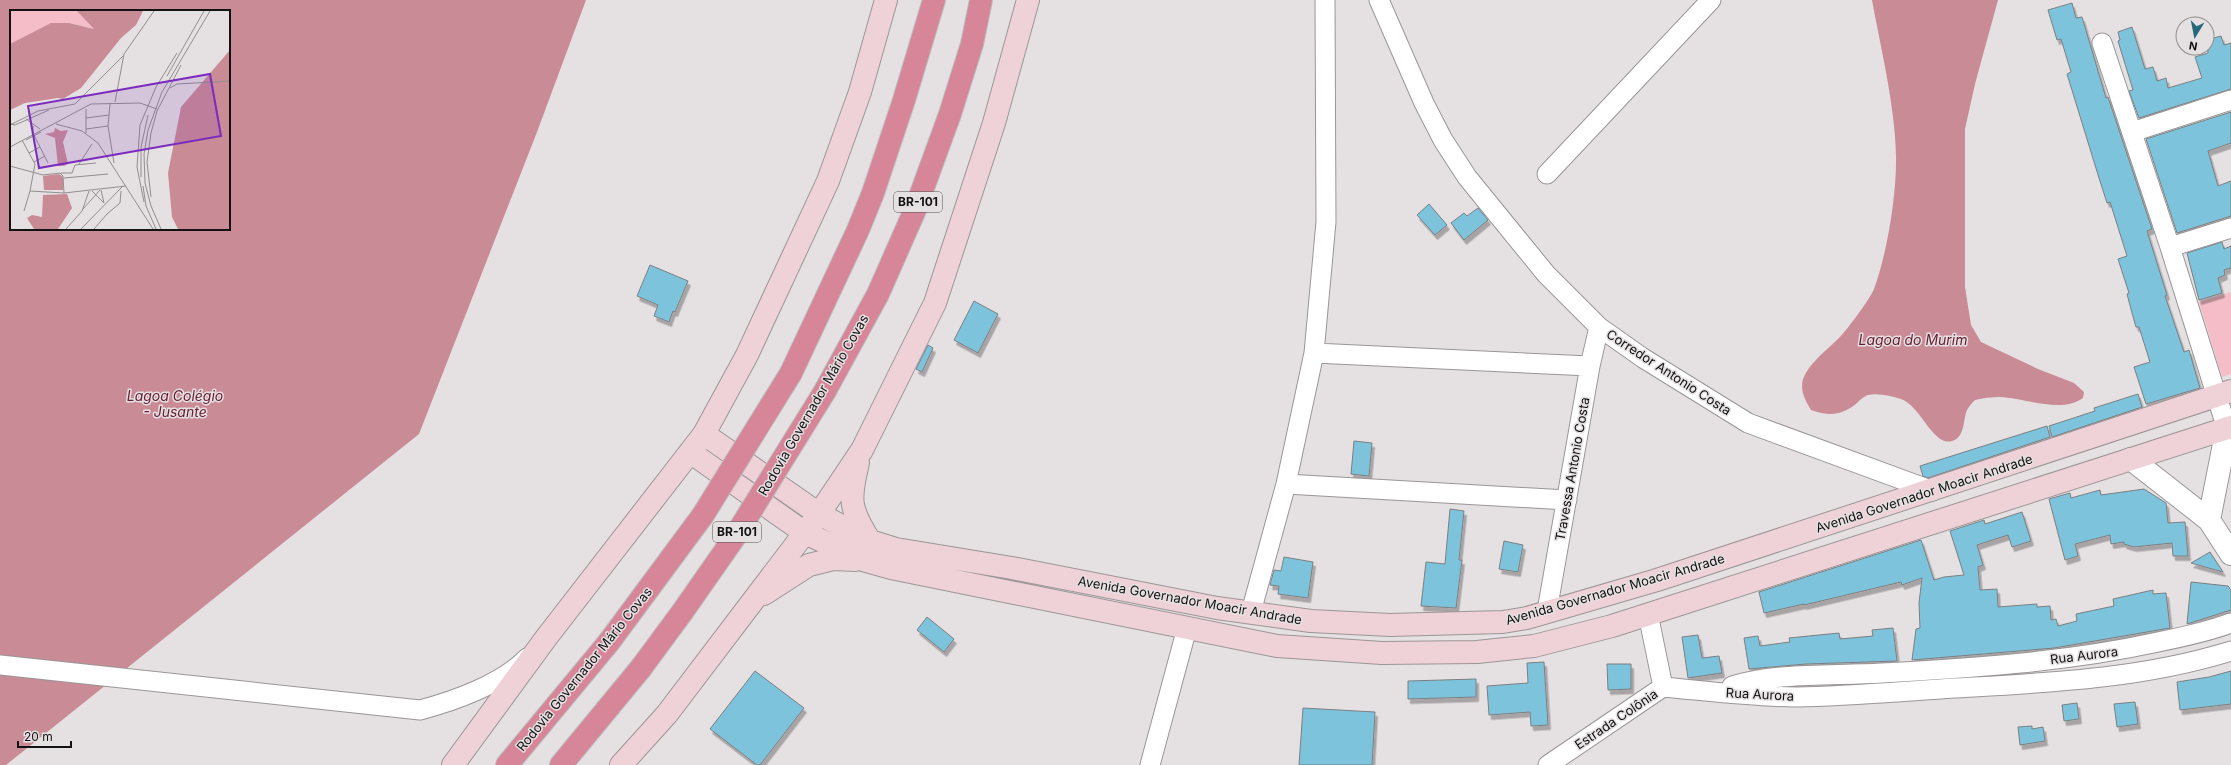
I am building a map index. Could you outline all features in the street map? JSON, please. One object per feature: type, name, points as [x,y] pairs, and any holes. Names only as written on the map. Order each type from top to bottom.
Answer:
[{"type":"highway","name":"Rodovia Governador Mário Covas","points":[[507,765],[609,642],[703,515],[791,373],[858,230],[873,193],[904,100],[934,0]]},
{"type":"highway","name":"Rodovia Governador Mário Covas","points":[[561,765],[641,668],[683,611],[734,538],[825,391],[878,294],[915,210],[950,114],[972,44],[982,0]]},
{"type":"main road","points":[[453,765],[546,638],[704,434],[747,355],[828,181],[860,92],[886,0]]},
{"type":"main road","points":[[621,765],[667,714],[805,533],[862,450],[935,304],[994,123],[1028,0]]},
{"type":"main road","name":"Avenida Governador Moacir Andrade","points":[[690,452],[805,533],[868,551],[896,549],[1012,568],[1251,612],[1311,621],[1390,625],[1503,622],[1537,614],[1657,580],[2224,394]]},
{"type":"main road","name":"Avenida Governador Moacir Andrade","points":[[704,434],[819,514],[891,568],[1276,646],[1382,653],[1477,652],[1534,646],[1612,626],[2229,428]]},
{"type":"main road","points":[[754,600],[778,587],[809,565],[868,551],[854,512],[851,496],[862,450]]},
{"type":"main road","points":[[1534,646],[1537,614]]},
{"type":"street","points":[[1251,612],[1286,484],[1314,353],[1326,222],[1325,0]]},
{"type":"street","name":"Corredor Antonio Costa","points":[[1378,0],[1427,109],[1443,140],[1467,177],[1546,274],[1599,327],[1643,358],[1748,422],[1932,491]]},
{"type":"street","points":[[1547,174],[1711,0]]},
{"type":"street","points":[[2102,43],[2170,247],[2224,394],[2229,428],[2209,520]]},
{"type":"street","points":[[2132,132],[2231,100]]},
{"type":"street","points":[[2170,247],[2231,228]]},
{"type":"street","name":"Travessa Antonio Costa","points":[[1537,614],[1567,500],[1590,366],[1599,327]]},
{"type":"street","points":[[1314,353],[1590,366]]},
{"type":"street","points":[[2131,459],[2209,520],[2231,554]]},
{"type":"street","points":[[1286,484],[1567,500]]},
{"type":"street","points":[[1648,614],[1664,687],[1713,692]]},
{"type":"street","name":"Rua Aurora","points":[[1713,692],[1746,682],[1793,677],[1977,668],[2113,652],[2211,631],[2231,623]]},
{"type":"street","points":[[1150,765],[1187,628]]},
{"type":"street","points":[[0,665],[420,710],[446,703],[491,682],[519,666],[546,638]]},
{"type":"street","name":"Rua Aurora","points":[[1713,692],[1795,697],[2112,677],[2153,671],[2197,662],[2231,651]]},
{"type":"street","name":"Estrada Colônia","points":[[1548,765],[1664,687]]},
{"type":"shaded area","points":[[2231,292],[2231,374],[2222,377],[2199,302]]},
{"type":"water","name":"Lagoa Colégio - Jusante","points":[[0,0],[586,0],[537,132],[419,434],[6,765],[0,765]]},
{"type":"water","name":"Lagoa do Murim","points":[[1872,0],[1998,0],[1975,84],[1965,129],[1965,287],[1971,325],[1981,342],[2038,369],[2074,383],[2084,392],[2083,398],[2074,403],[2054,405],[2000,397],[1975,400],[1967,410],[1963,428],[1959,436],[1952,441],[1945,441],[1933,432],[1915,409],[1901,399],[1872,394],[1863,397],[1856,404],[1845,411],[1834,414],[1811,410],[1807,403],[1802,383],[1806,373],[1814,362],[1839,338],[1872,294],[1883,259],[1893,205],[1896,170],[1895,136],[1887,78]]},
{"type":"building","points":[[2072,3],[2076,18],[2082,17],[2106,98],[2108,97],[2152,229],[2147,231],[2167,295],[2165,296],[2184,352],[2189,350],[2200,388],[2146,404],[2134,367],[2150,362],[2139,327],[2136,327],[2127,294],[2129,293],[2118,259],[2127,256],[2110,202],[2107,203],[2067,74],[2071,72],[2061,39],[2057,40],[2048,10]]},
{"type":"building","points":[[2132,27],[2145,69],[2153,67],[2157,81],[2166,78],[2168,88],[2202,78],[2195,57],[2215,56],[2215,38],[2221,36],[2224,45],[2231,43],[2231,89],[2139,118],[2129,91],[2133,90],[2118,41],[2120,40],[2118,32]]},
{"type":"building","points":[[2231,112],[2231,143],[2208,151],[2218,186],[2231,181],[2231,216],[2177,233],[2146,139]]},
{"type":"building","points":[[1429,204],[1447,225],[1435,235],[1417,215]]},
{"type":"building","points":[[1478,208],[1488,220],[1464,240],[1451,223],[1464,213],[1467,216]]},
{"type":"building","points":[[2222,242],[2224,249],[2231,246],[2231,268],[2224,270],[2225,275],[2218,278],[2222,293],[2199,300],[2187,253]]},
{"type":"building","points":[[650,265],[688,281],[675,312],[673,311],[669,322],[654,316],[658,305],[637,296]]},
{"type":"building","points":[[974,301],[998,314],[978,353],[954,340]]},
{"type":"building","points":[[928,345],[933,348],[922,372],[916,369]]},
{"type":"building","points":[[2138,394],[2142,407],[2052,437],[2049,426],[2095,411],[2094,408]]},
{"type":"building","points":[[2047,426],[2050,437],[1928,478],[1923,476],[1920,466]]},
{"type":"building","points":[[1354,441],[1372,443],[1369,476],[1351,474]]},
{"type":"building","points":[[2144,489],[2166,503],[2168,523],[2185,522],[2188,556],[2173,556],[2172,543],[2134,547],[2124,544],[2124,542],[2111,544],[2110,535],[2075,544],[2078,556],[2065,560],[2049,499],[2070,493],[2071,498],[2100,490],[2101,495]]},
{"type":"building","points":[[1450,509],[1464,511],[1459,560],[1462,560],[1456,608],[1421,606],[1426,562],[1445,564]]},
{"type":"building","points":[[2022,512],[2031,541],[2012,547],[2008,535],[1977,545],[1983,565],[1978,567],[1980,590],[1997,589],[1998,607],[2037,604],[2037,607],[2050,606],[2051,620],[2056,619],[2058,626],[2077,621],[2076,614],[2114,606],[2113,599],[2153,590],[2153,594],[2166,593],[2170,628],[2054,648],[1912,660],[1916,629],[1920,628],[1919,603],[1922,578],[1902,585],[1901,582],[1764,613],[1759,592],[1921,540],[1934,580],[1944,577],[1964,575],[1950,531],[1984,520],[1985,524]]},
{"type":"building","points":[[1504,541],[1523,545],[1518,572],[1499,569]]},
{"type":"building","points":[[2210,552],[2223,572],[2191,563]]},
{"type":"building","points":[[1284,557],[1313,562],[1308,598],[1278,594],[1279,586],[1270,585],[1274,570],[1281,571]]},
{"type":"building","points":[[2191,582],[2228,586],[2231,590],[2231,610],[2187,624]]},
{"type":"building","points":[[927,617],[954,639],[944,652],[917,630]]},
{"type":"building","points":[[1893,628],[1897,661],[1806,664],[1749,669],[1744,638],[1758,636],[1760,646],[1790,642],[1789,638],[1839,633],[1840,639],[1873,636],[1872,630]]},
{"type":"building","points":[[1698,635],[1702,658],[1719,656],[1722,673],[1688,678],[1682,637]]},
{"type":"building","points":[[1544,662],[1548,725],[1531,726],[1530,712],[1489,715],[1487,686],[1528,683],[1527,663]]},
{"type":"building","points":[[1607,664],[1631,664],[1631,689],[1608,690]]},
{"type":"building","points":[[755,671],[804,708],[760,765],[757,765],[710,729]]},
{"type":"building","points":[[2231,671],[2231,704],[2180,710],[2177,682],[2209,677]]},
{"type":"building","points":[[1476,679],[1476,697],[1408,699],[1408,681]]},
{"type":"building","points":[[2135,702],[2138,724],[2117,727],[2114,704]]},
{"type":"building","points":[[2077,703],[2079,719],[2064,721],[2062,705]]},
{"type":"building","points":[[1303,708],[1375,712],[1372,765],[1299,765]]},
{"type":"building","points":[[2032,726],[2032,729],[2043,727],[2045,741],[2020,745],[2018,727]]}]
